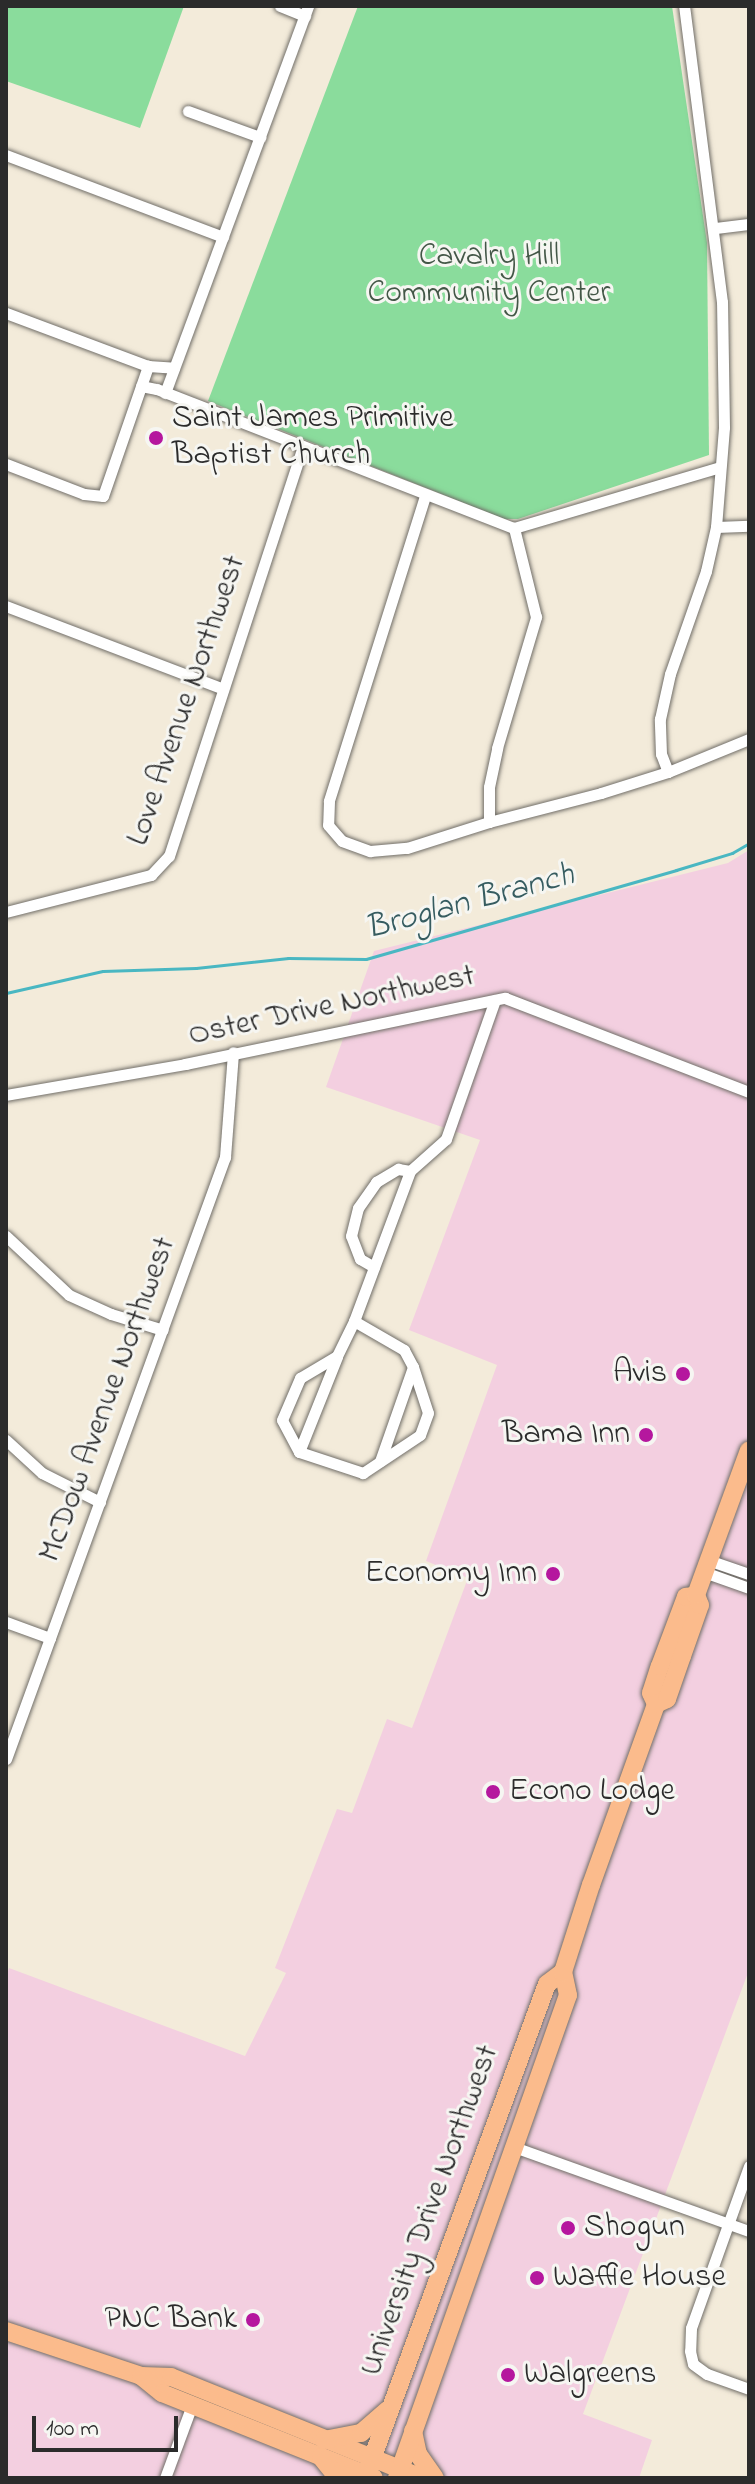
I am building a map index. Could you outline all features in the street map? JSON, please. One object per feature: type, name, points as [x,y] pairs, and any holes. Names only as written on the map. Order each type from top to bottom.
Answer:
[{"type":"main road","name":"University Drive Northwest","points":[[398,2474],[568,1995],[563,1972],[656,1704],[651,1693],[660,1666],[686,1597],[696,1595],[749,1450]]},
{"type":"main road","name":"University Drive Northwest","points":[[370,2472],[547,1984],[563,1972]]},
{"type":"main road","points":[[6,2331],[141,2376],[171,2377],[370,2472],[422,2478]]},
{"type":"main road","points":[[141,2376],[162,2393],[192,2405],[323,2448],[361,2433],[392,2405]]},
{"type":"main road","points":[[413,2430],[418,2454],[435,2478]]},
{"type":"main road","points":[[323,2448],[338,2478]]},
{"type":"street","points":[[165,393],[306,11],[280,6]]},
{"type":"street","points":[[668,772],[661,754],[660,719],[670,674],[706,571],[716,527],[724,427],[724,373],[715,228],[684,6]]},
{"type":"street","points":[[188,111],[260,137]]},
{"type":"street","points":[[6,155],[223,237]]},
{"type":"street","points":[[715,228],[749,224]]},
{"type":"street","points":[[6,313],[148,366],[174,368]]},
{"type":"street","points":[[6,464],[84,494],[103,496],[148,366]]},
{"type":"street","points":[[141,386],[514,528],[720,467]]},
{"type":"street","name":"Love Avenue Northwest","points":[[6,912],[151,875],[169,856],[303,446]]},
{"type":"street","points":[[425,496],[329,801],[328,825],[342,841],[370,851],[407,848],[668,772],[749,739]]},
{"type":"street","points":[[716,527],[749,526]]},
{"type":"street","points":[[489,822],[489,787],[497,748],[536,617],[514,528]]},
{"type":"street","points":[[6,606],[223,689]]},
{"type":"street","name":"Oster Drive Northwest","points":[[6,1095],[185,1064],[505,998],[749,1092]]},
{"type":"street","points":[[299,1452],[354,1321],[410,1171],[446,1139],[495,1000]]},
{"type":"street","name":"McDow Avenue Northwest","points":[[6,1759],[225,1157],[233,1052]]},
{"type":"street","points":[[374,1267],[360,1259],[351,1236],[358,1208],[376,1182],[398,1169],[410,1171]]},
{"type":"street","points":[[6,1236],[69,1295],[111,1314],[163,1330]]},
{"type":"street","points":[[337,1356],[300,1378],[282,1420],[299,1452],[363,1473],[420,1435],[428,1413],[404,1350],[354,1321]]},
{"type":"street","points":[[379,1462],[413,1367]]},
{"type":"street","points":[[6,1440],[42,1473],[100,1502]]},
{"type":"street","points":[[706,1566],[749,1574]]},
{"type":"street","points":[[706,1566],[749,1588]]},
{"type":"street","points":[[6,1622],[50,1638]]},
{"type":"street","points":[[514,2147],[749,2231]]},
{"type":"street","points":[[749,2166],[691,2328],[690,2351],[693,2364],[749,2389]]},
{"type":"street","points":[[165,2478],[192,2405]]},
{"type":"shaded area","points":[[749,850],[749,1970],[583,2414],[652,2440],[639,2478],[6,2478],[6,1977],[9,1968],[245,2056],[286,1973],[275,1968],[337,1809],[352,1813],[387,1719],[412,1728],[468,1578],[426,1561],[497,1365],[409,1330],[480,1140],[326,1087],[374,951],[728,863]]},
{"type":"green space","points":[[6,6],[184,6],[140,128],[6,81]]},
{"type":"green space","name":"Cavalry Hill Community Center","points":[[358,6],[672,6],[707,243],[709,455],[518,519],[504,519],[208,401]]},
{"type":"waterway","name":"Broglan Branch","points":[[6,993],[103,971],[196,968],[288,958],[366,959],[676,870],[732,853],[749,843]]},
{"type":"place","name":"Saint James Primitive Baptist Church","points":[[156,438]]},
{"type":"place","name":"Avis","points":[[683,1374]]},
{"type":"place","name":"Bama Inn","points":[[646,1435]]},
{"type":"place","name":"Economy Inn","points":[[553,1574]]},
{"type":"place","name":"Econo Lodge","points":[[493,1792]]},
{"type":"place","name":"Shogun","points":[[568,2228]]},
{"type":"place","name":"Waffle House","points":[[537,2278]]},
{"type":"place","name":"PNC Bank","points":[[253,2320]]},
{"type":"place","name":"Walgreens","points":[[508,2375]]}]
